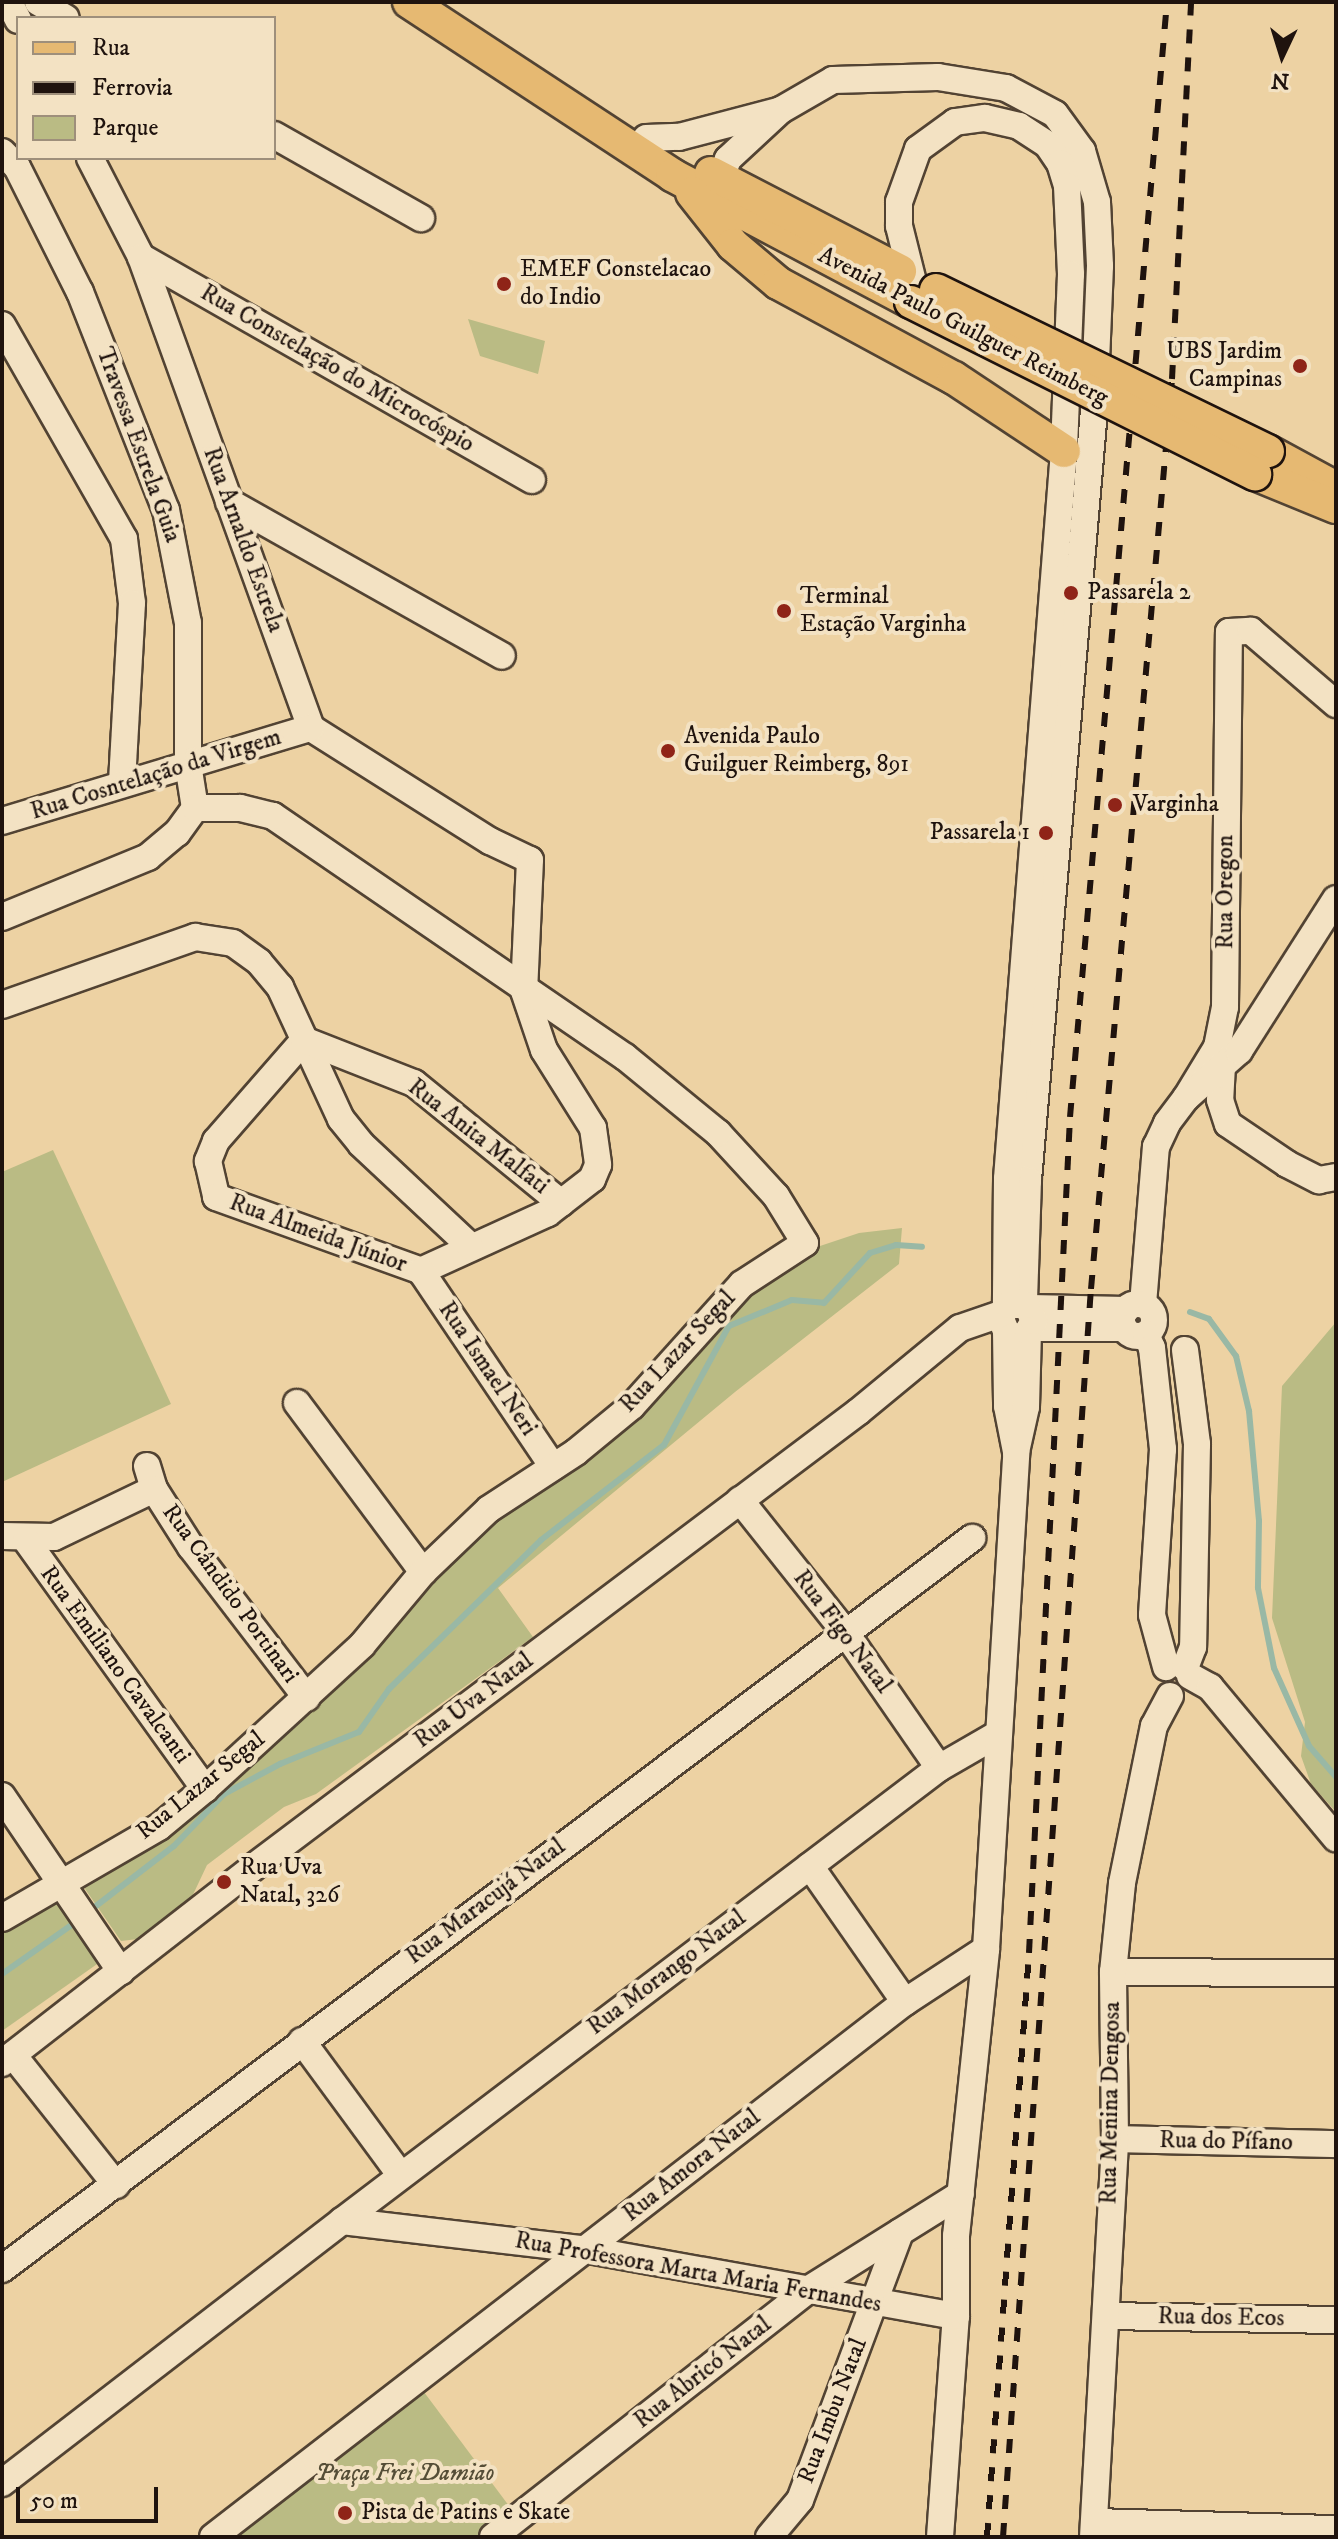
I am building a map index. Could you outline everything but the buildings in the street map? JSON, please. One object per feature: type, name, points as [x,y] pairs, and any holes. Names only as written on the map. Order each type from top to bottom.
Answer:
[{"type":"main road","name":"Avenida Paulo Guilguer Reimberg","points":[[409,2],[602,125],[618,142],[683,181],[916,288],[1262,462],[1332,491]]},
{"type":"main road","name":"Avenida Paulo Guilguer Reimberg","points":[[602,125],[646,138],[715,197]]},
{"type":"main road","points":[[715,197],[733,245],[778,283],[954,378],[1064,451]]},
{"type":"street","points":[[38,2],[62,16]]},
{"type":"street","points":[[715,197],[728,159],[781,110],[833,80],[938,77],[1006,88],[1055,114],[1082,151],[1097,202],[1100,266],[1094,410],[1016,1318]]},
{"type":"street","points":[[646,138],[679,137],[781,110]]},
{"type":"street","points":[[916,288],[899,226],[899,202],[918,149],[955,122],[985,118],[1019,126],[1047,144],[1060,163],[1067,186],[1071,231],[1064,451],[1007,1179],[1016,1318],[1026,1407],[1016,1452],[986,1949],[961,2194],[956,2316],[940,2537]]},
{"type":"street","points":[[276,136],[421,218]]},
{"type":"street","name":"Travessa Estrela Guia","points":[[2,152],[17,167],[80,292],[166,510],[188,623],[188,764],[195,808]]},
{"type":"street","name":"Rua Arnaldo Estrela","points":[[91,160],[141,257],[311,728]]},
{"type":"street","name":"Rua Constelação do Microcóspio","points":[[141,257],[532,480]]},
{"type":"street","points":[[2,325],[124,539],[132,603],[122,783]]},
{"type":"street","points":[[229,502],[502,656]]},
{"type":"street","name":"Rua Oregon","points":[[1181,1681],[1159,1636],[1151,1599],[1163,1449],[1152,1348],[1135,1319],[1156,1147],[1217,1047],[1226,999],[1226,643],[1233,630],[1251,631],[1336,704]]},
{"type":"street","points":[[311,728],[490,841],[520,852],[530,860],[533,875],[524,991],[540,1042],[581,1102],[597,1145],[592,1179],[561,1203],[510,1234],[470,1246],[421,1271]]},
{"type":"street","name":"Rua Cosntelação da Virgem","points":[[2,821],[311,728]]},
{"type":"street","points":[[2,917],[148,857],[177,833],[195,808]]},
{"type":"street","name":"Rua Lazar Segal","points":[[2,1918],[69,1889],[159,1827],[205,1789],[362,1645],[423,1572],[489,1509],[553,1467],[632,1406],[742,1284],[805,1243],[776,1196],[718,1133],[625,1057],[524,991],[273,816],[240,808],[195,808]]},
{"type":"street","points":[[1186,1098],[1239,1051],[1336,899]]},
{"type":"street","points":[[2,1005],[195,937],[212,937],[233,943],[259,962],[280,987],[341,1119],[361,1144],[470,1246]]},
{"type":"street","points":[[1226,999],[1254,1007],[1261,1018]]},
{"type":"street","name":"Rua Anita Malfati","points":[[304,1040],[414,1083],[561,1203]]},
{"type":"street","name":"Rua Almeida Júnior","points":[[304,1040],[216,1141],[208,1161],[216,1197],[421,1271]]},
{"type":"street","points":[[1222,1065],[1220,1100],[1228,1124],[1328,1179]]},
{"type":"street","name":"Rua Ismael Neri","points":[[421,1271],[553,1467]]},
{"type":"street","points":[[1016,1318],[1135,1319]]},
{"type":"street","name":"Rua Uva Natal","points":[[8,2059],[119,1969],[972,1321],[1016,1318]]},
{"type":"street","points":[[1185,1350],[1197,1444],[1193,1647],[1181,1681],[1336,1838]]},
{"type":"street","points":[[297,1403],[423,1572]]},
{"type":"street","name":"Rua Cândido Portinari","points":[[14,1538],[79,1527],[151,1478],[191,1547],[307,1698]]},
{"type":"street","name":"Rua Figo Natal","points":[[740,1500],[845,1632],[939,1768]]},
{"type":"street","name":"Rua Emiliano Cavalcanti","points":[[14,1538],[205,1789]]},
{"type":"street","name":"Rua Maracujá Natal","points":[[2,2269],[972,1538]]},
{"type":"street","name":"Rua Menina Dengosa","points":[[1094,2530],[1115,2139],[1113,1972],[1122,1883],[1157,1720],[1181,1681]]},
{"type":"street","name":"Rua Morango Natal","points":[[342,2221],[399,2173],[939,1768],[998,1734]]},
{"type":"street","points":[[2,1796],[69,1889],[119,1969]]},
{"type":"street","points":[[810,1866],[905,2002]]},
{"type":"street","name":"Rua Amora Natal","points":[[213,2537],[905,2002],[986,1949]]},
{"type":"street","points":[[1113,1972],[1336,1973]]},
{"type":"street","points":[[302,2041],[399,2173]]},
{"type":"street","points":[[8,2059],[116,2185]]},
{"type":"street","name":"Rua do Pífano","points":[[1115,2139],[1336,2144]]},
{"type":"street","name":"Rua Abricó Natal","points":[[493,2537],[809,2289],[961,2194]]},
{"type":"street","points":[[2,2483],[342,2221]]},
{"type":"street","name":"Rua Professora Marta Maria Fernandes","points":[[342,2221],[588,2250],[809,2289],[874,2304],[956,2316]]},
{"type":"street","name":"Rua Imbu Natal","points":[[769,2537],[800,2500],[900,2232]]},
{"type":"street","name":"Rua dos Ecos","points":[[1106,2316],[1336,2320]]},
{"type":"street","points":[[1094,2530],[1336,2529]]},
{"type":"green space","points":[[468,319],[545,341],[538,374],[480,356]]},
{"type":"green space","points":[[53,1150],[171,1404],[2,1482],[2,1172]]},
{"type":"green space","points":[[902,1228],[899,1264],[735,1392],[498,1588],[533,1637],[316,1794],[284,1807],[207,1865],[190,1901],[138,1939],[121,1941],[83,1886],[455,1544],[599,1440],[706,1322],[799,1253],[859,1233]]},
{"type":"green space","points":[[1336,1322],[1336,1812],[1311,1784],[1301,1756],[1305,1722],[1272,1618],[1282,1386]]},
{"type":"green space","points":[[54,1896],[100,1962],[2,2031],[2,1932]]},
{"type":"green space","name":"Praça Frei Damião","points":[[418,2384],[518,2518],[493,2537],[213,2537]]},
{"type":"waterway","points":[[96,1906],[174,1846],[224,1794],[280,1764],[359,1732],[389,1689],[541,1540],[664,1445],[729,1326],[792,1300],[824,1303],[870,1253],[896,1245],[922,1247]]},
{"type":"waterway","points":[[1190,1312],[1209,1319],[1236,1356],[1249,1411],[1259,1521],[1258,1588],[1274,1668],[1309,1746],[1336,1777]]},
{"type":"waterway","points":[[2,1974],[77,1921]]},
{"type":"railway","points":[[987,2537],[1029,1953],[1070,1117],[1167,2]]},
{"type":"railway","points":[[1003,2537],[1091,1289],[1172,379],[1191,2]]},
{"type":"place","name":"EMEF Constelacao do Indio","points":[[504,284]]},
{"type":"place","name":"UBS Jardim Campinas","points":[[1300,366]]},
{"type":"place","name":"Passarela 2","points":[[1071,593]]},
{"type":"place","name":"Terminal Estação Varginha","points":[[784,611]]},
{"type":"place","name":"Avenida Paulo Guilguer Reimberg, 891","points":[[668,751]]},
{"type":"place","name":"Varginha","points":[[1115,805]]},
{"type":"place","name":"Passarela 1","points":[[1046,833]]},
{"type":"place","name":"Rua Uva Natal, 326","points":[[224,1882]]},
{"type":"place","name":"Pista de Patins e Skate","points":[[345,2513]]}]
